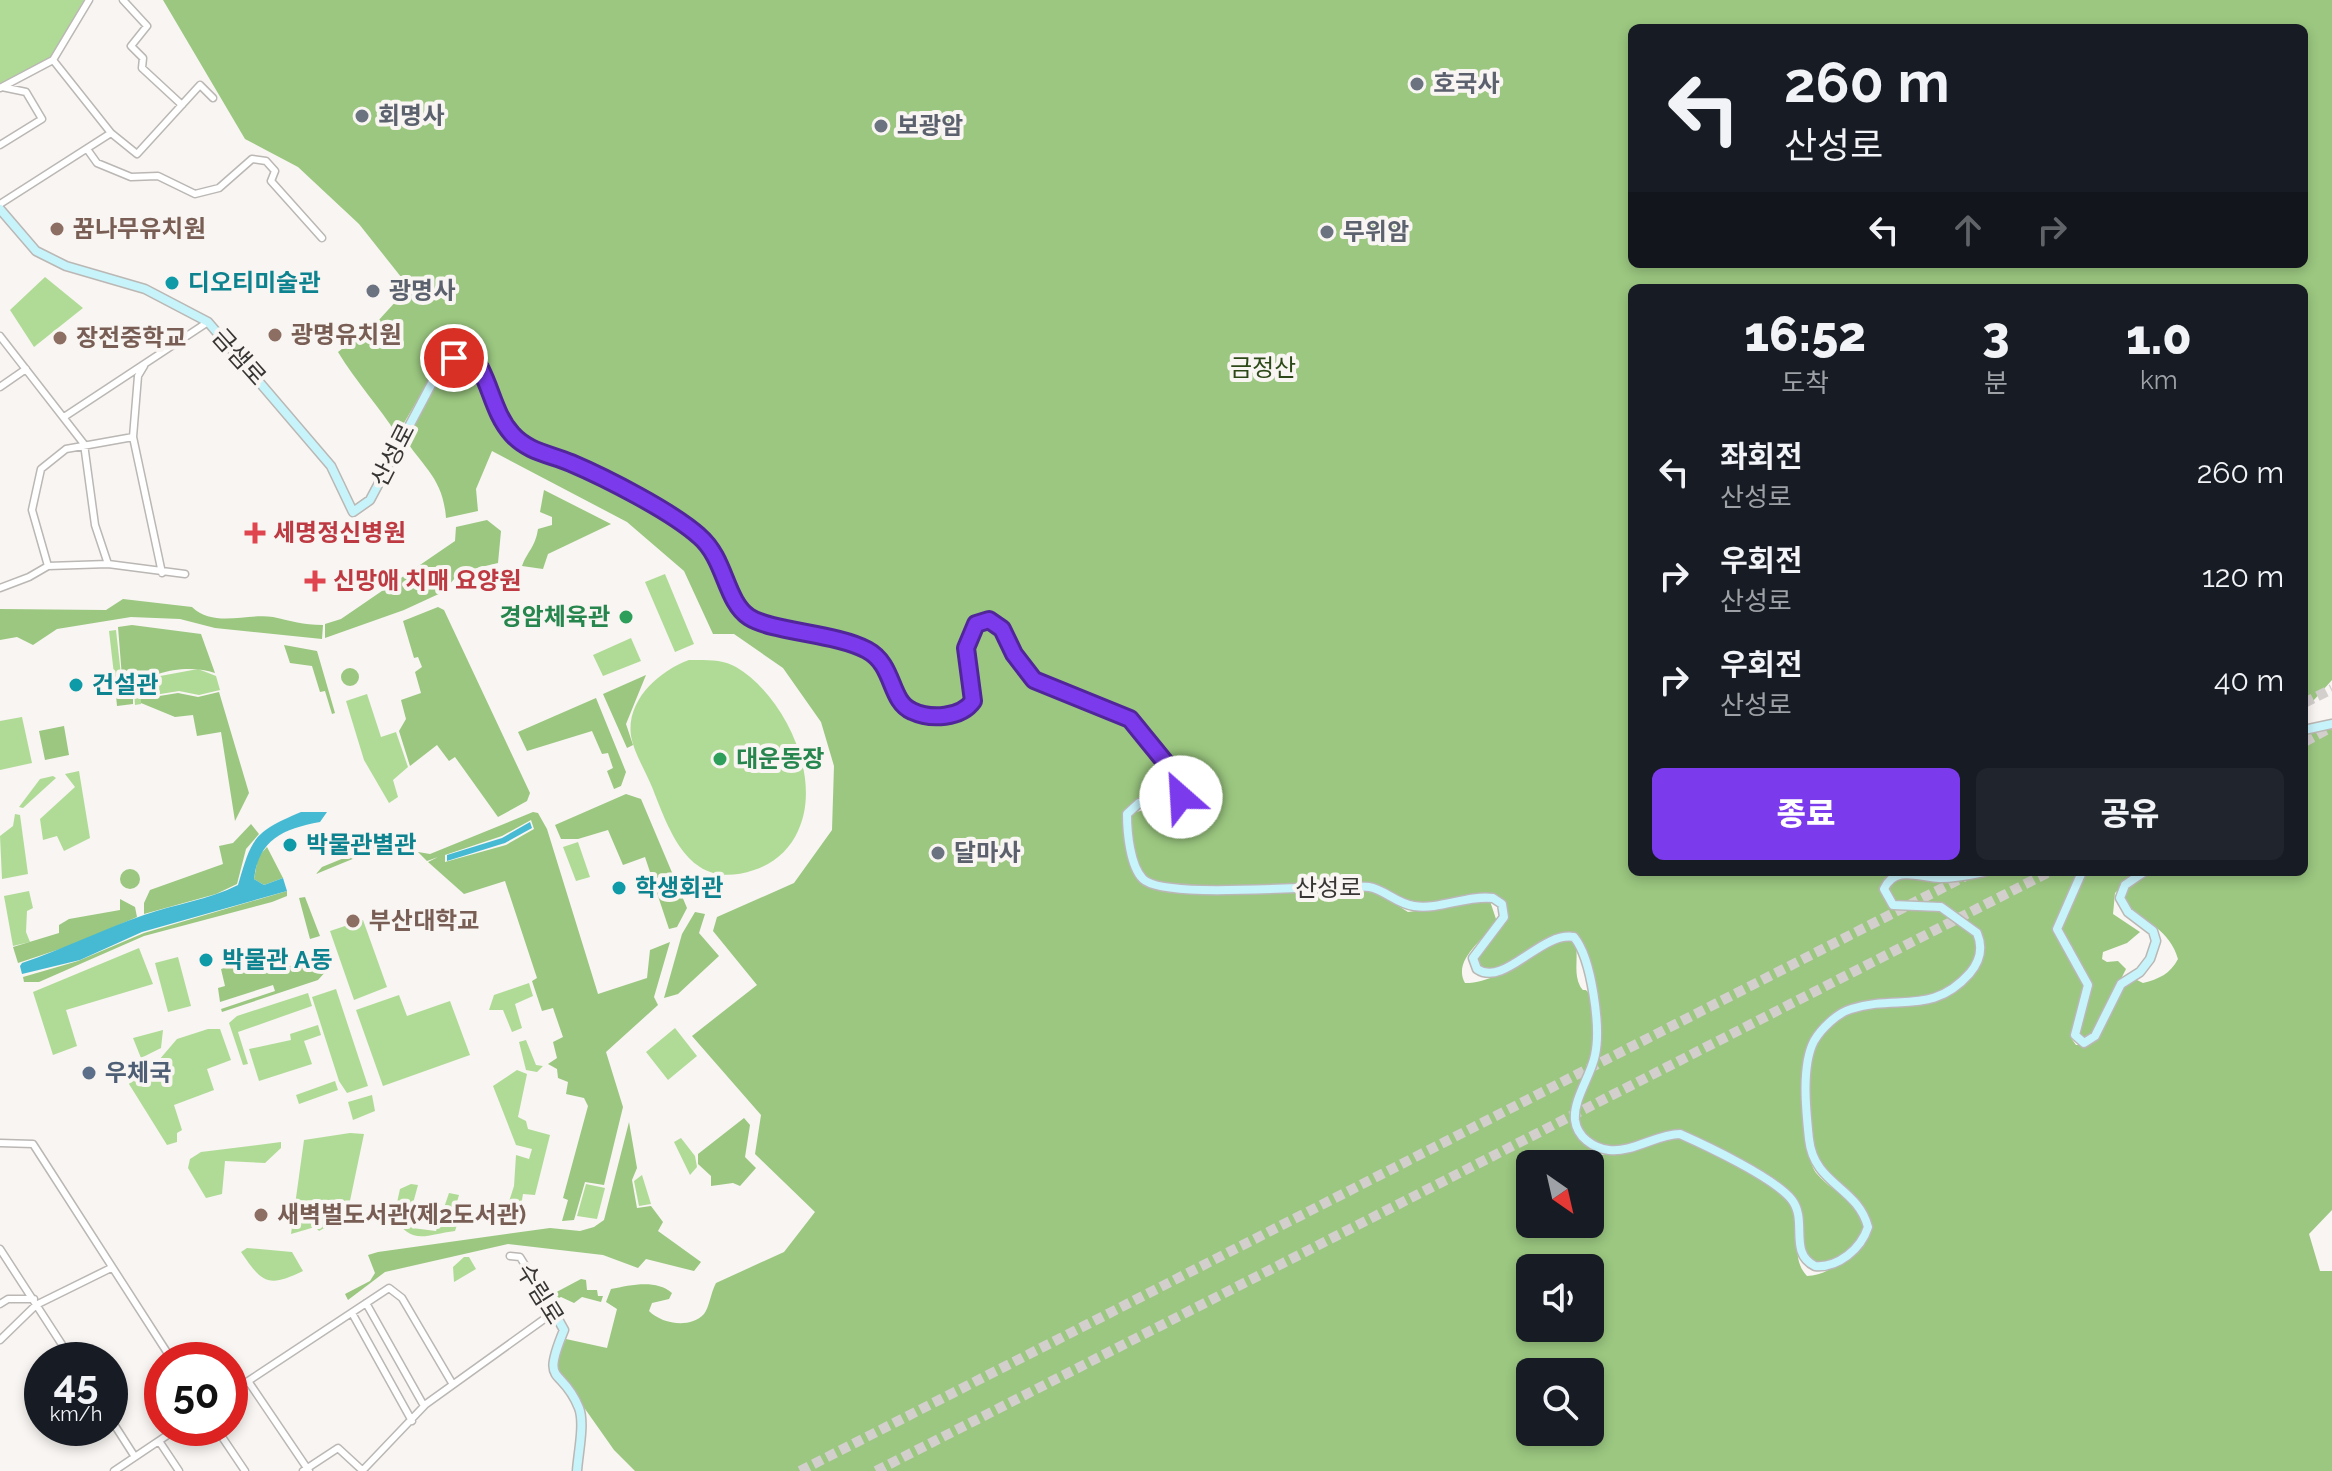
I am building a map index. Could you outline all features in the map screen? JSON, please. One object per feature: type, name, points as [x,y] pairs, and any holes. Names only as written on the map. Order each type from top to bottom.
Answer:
[{"type":"main road","name":"금샘로","points":[[0,206],[36,251],[66,266],[145,289],[208,322],[331,466],[353,512]]},
{"type":"main road","name":"산성로","points":[[353,512],[370,500],[441,366],[459,358],[480,368],[500,417],[525,445],[573,464],[696,533],[716,552],[735,600],[750,617],[863,648],[880,658],[899,699],[912,712],[953,716],[968,708],[974,694],[966,644],[977,622],[991,620],[1002,629],[1014,654],[1032,678],[1128,718],[1178,778],[1182,795],[1177,802],[1139,803],[1127,814],[1135,863],[1146,882],[1168,888],[1236,891],[1372,888],[1396,901],[1418,907],[1493,898],[1502,904],[1504,917],[1473,958],[1477,969],[1488,974],[1500,971],[1540,946],[1574,937],[1583,953],[1598,1026],[1594,1060],[1575,1115],[1582,1135],[1597,1147],[1614,1151],[1680,1134],[1767,1180],[1793,1201],[1800,1217],[1800,1249],[1808,1262],[1815,1266],[1832,1264],[1855,1249],[1868,1227],[1860,1208],[1822,1175],[1812,1156],[1808,1068],[1812,1044],[1829,1024],[1851,1009],[1931,1000],[1957,987],[1975,967],[1980,953],[1977,933],[1941,907],[1893,905],[1884,889],[1889,880],[1898,876]]},
{"type":"main road","points":[[2308,729],[2332,724]]},
{"type":"main road","name":"산성로","points":[[1920,876],[1953,876]]},
{"type":"main road","points":[[2080,876],[2057,929],[2088,985],[2075,1034],[2082,1043],[2094,1037],[2116,990],[2127,977],[2140,972],[2153,953],[2153,931],[2132,915],[2120,900],[2124,887],[2139,876]]},
{"type":"main road","name":"수림로","points":[[554,1312],[564,1330],[551,1361],[554,1373],[580,1410],[577,1471]]},
{"type":"street","points":[[1,87],[53,60],[89,0]]},
{"type":"street","points":[[123,0],[147,26],[131,46],[143,58],[142,68],[182,105]]},
{"type":"street","points":[[53,60],[111,133],[137,154],[200,85],[213,98]]},
{"type":"street","points":[[0,145],[42,119],[26,92],[1,87]]},
{"type":"street","points":[[0,206],[111,133]]},
{"type":"street","points":[[87,149],[97,163],[131,177],[158,176],[195,194],[219,188],[252,159],[266,161],[275,171],[271,181],[322,238]]},
{"type":"street","points":[[64,417],[208,322]]},
{"type":"street","points":[[0,336],[84,444],[95,525],[108,564]]},
{"type":"street","points":[[144,365],[138,376],[133,437],[162,573]]},
{"type":"street","points":[[0,387],[26,369]]},
{"type":"street","points":[[48,566],[32,510],[41,469],[66,449],[133,437]]},
{"type":"street","points":[[0,588],[48,566],[108,564],[185,574]]},
{"type":"street","points":[[0,1143],[33,1144],[160,1342]]},
{"type":"street","points":[[0,1249],[61,1342]]},
{"type":"street","name":"수림로","points":[[510,1256],[520,1257],[554,1312]]},
{"type":"street","points":[[0,1340],[35,1302],[111,1268]]},
{"type":"street","points":[[452,1383],[393,1289],[384,1290],[248,1381],[306,1470],[338,1448],[363,1471],[424,1406],[554,1312]]},
{"type":"street","points":[[0,1304],[8,1299],[35,1302]]},
{"type":"street","points":[[366,1303],[424,1406]]},
{"type":"street","points":[[352,1313],[412,1421]]},
{"type":"street","points":[[128,1446],[135,1457]]},
{"type":"street","points":[[115,1471],[152,1446]]},
{"type":"street","points":[[162,1446],[179,1471]]},
{"type":"street","points":[[228,1446],[245,1471]]},
{"type":"green space","points":[[0,0],[84,0],[51,57],[0,84]]},
{"type":"green space","name":"금정산","points":[[163,0],[2332,0],[2332,680],[2308,707],[2308,284],[1628,284],[1628,876],[1895,876],[1881,892],[1894,908],[1936,908],[1977,935],[1979,951],[1973,967],[1953,988],[1931,997],[1848,1008],[1810,1043],[1806,1130],[1811,1163],[1824,1182],[1857,1209],[1867,1228],[1846,1252],[1816,1264],[1806,1251],[1794,1199],[1677,1130],[1614,1148],[1586,1138],[1576,1118],[1597,1056],[1588,956],[1573,932],[1511,964],[1486,968],[1476,964],[1476,957],[1507,915],[1494,895],[1414,905],[1373,886],[1168,886],[1150,881],[1139,866],[1132,836],[1132,813],[1182,801],[1185,791],[1130,717],[1034,678],[1017,657],[1002,626],[988,617],[968,633],[972,699],[956,714],[912,710],[901,700],[886,661],[866,647],[751,616],[740,604],[719,553],[659,508],[529,446],[501,416],[482,365],[459,355],[439,363],[397,435],[338,352],[377,322],[409,287],[359,224],[298,167],[245,139]]},
{"type":"green space","points":[[45,277],[83,308],[34,347],[10,310]]},
{"type":"green space","points":[[457,360],[478,369],[512,437],[574,466],[693,533],[715,554],[749,619],[863,650],[883,662],[911,713],[957,718],[975,703],[967,646],[979,622],[989,621],[1000,628],[1030,679],[1127,720],[1178,781],[1178,798],[1138,801],[1127,810],[1136,870],[1147,886],[1180,893],[1371,889],[1408,912],[1490,901],[1497,922],[1466,958],[1462,974],[1465,983],[1494,976],[1545,946],[1573,938],[1578,980],[1582,989],[1589,994],[1597,1024],[1593,1057],[1572,1120],[1580,1137],[1596,1150],[1516,1150],[1516,1238],[1604,1238],[1604,1155],[1679,1136],[1755,1175],[1782,1194],[1795,1214],[1798,1260],[1807,1276],[1824,1272],[1840,1262],[1865,1240],[1870,1228],[1869,1218],[1862,1208],[1829,1180],[1815,1158],[1809,1120],[1809,1092],[1810,1067],[1819,1036],[1840,1018],[1869,1009],[1933,1000],[1959,989],[1977,969],[1980,933],[1951,910],[1897,904],[1891,900],[1887,883],[1902,876],[2078,876],[2054,929],[2086,984],[2071,1038],[2076,1045],[2089,1044],[2122,986],[2133,978],[2143,983],[2159,978],[2178,959],[2163,934],[2125,903],[2126,890],[2144,876],[2308,876],[2308,731],[2332,726],[2332,1210],[2309,1234],[2320,1271],[2332,1271],[2332,1471],[635,1471],[614,1450],[559,1372],[557,1360],[566,1339],[607,1348],[617,1309],[606,1302],[611,1289],[643,1284],[659,1286],[672,1293],[669,1299],[652,1303],[649,1311],[668,1322],[691,1322],[706,1311],[716,1283],[784,1252],[815,1212],[755,1154],[761,1115],[692,1036],[757,985],[713,931],[717,917],[794,883],[832,830],[834,766],[821,722],[783,668],[734,634],[713,634],[684,571],[627,522],[492,451],[476,489],[478,511],[446,518],[441,492],[404,437],[444,365]]},
{"type":"green space","points":[[544,490],[611,524],[548,554],[543,569],[522,566],[538,529],[552,525],[552,517],[540,512]]},
{"type":"green space","points":[[487,520],[501,531],[498,563],[460,572],[443,592],[404,610],[325,638],[325,624],[341,619],[455,541],[456,527]]},
{"type":"green space","points":[[665,574],[694,644],[675,652],[645,582]]},
{"type":"green space","points":[[123,599],[192,607],[210,617],[263,616],[323,625],[322,639],[215,628],[180,619],[131,617],[57,629],[33,645],[17,637],[0,640],[0,609],[106,610]]},
{"type":"green space","points":[[438,607],[444,610],[530,793],[527,801],[498,817],[455,757],[449,761],[437,745],[410,766],[399,731],[406,719],[401,700],[421,693],[415,672],[422,667],[418,657],[414,658],[403,621]]},
{"type":"green space","points":[[132,625],[201,634],[215,673],[183,669],[160,673],[133,690],[133,704],[117,706],[115,685],[122,677],[118,627]]},
{"type":"green space","points":[[116,630],[121,675],[115,683],[109,631]]},
{"type":"green space","points":[[631,638],[641,661],[603,676],[593,655]]},
{"type":"green space","points":[[284,645],[317,651],[335,713],[332,714],[325,691],[320,692],[312,666],[290,663]]},
{"type":"green space","name":"대운동장","points":[[689,660],[725,663],[754,680],[770,697],[795,740],[806,787],[805,810],[791,844],[768,864],[754,870],[732,875],[714,873],[686,855],[667,823],[637,756],[631,723],[639,699],[656,679]]},
{"type":"green space","points":[[346,668],[354,668],[359,677],[357,684],[346,686],[341,681],[341,673]]},
{"type":"green space","points":[[198,669],[216,676],[220,690],[199,695],[179,691],[142,697],[141,704],[135,705],[134,691],[144,679]]},
{"type":"green space","points":[[646,675],[626,724],[633,745],[627,748],[603,694]]},
{"type":"green space","points":[[219,692],[249,793],[235,821],[221,732],[197,736],[193,715],[175,717],[141,703],[141,699],[178,693],[198,697]]},
{"type":"green space","points":[[367,694],[381,737],[396,732],[408,767],[393,780],[398,797],[389,803],[364,760],[346,701]]},
{"type":"green space","points":[[596,698],[626,772],[621,786],[614,789],[607,771],[613,768],[608,753],[602,754],[592,731],[527,751],[518,732]]},
{"type":"green space","points":[[22,717],[32,763],[0,770],[0,721]]},
{"type":"green space","points":[[64,726],[69,755],[45,760],[39,731]]},
{"type":"green space","points":[[79,771],[90,838],[64,851],[57,836],[43,840],[40,819],[75,787],[65,774]]},
{"type":"green space","points":[[56,778],[23,808],[19,807],[40,779]]},
{"type":"green space","points":[[626,794],[641,799],[687,908],[677,927],[669,929],[645,857],[623,865],[608,830],[578,839],[561,839],[555,825]]},
{"type":"green space","points":[[533,812],[538,813],[547,829],[598,994],[647,978],[650,950],[670,942],[654,997],[658,1005],[606,1052],[623,1107],[604,1185],[585,1182],[574,1220],[562,1221],[568,1200],[563,1198],[588,1106],[584,1098],[566,1094],[568,1082],[558,1078],[557,1069],[548,1064],[557,1058],[553,1042],[563,1037],[553,1008],[542,1011],[532,981],[537,978],[505,881],[464,894],[428,862],[438,857],[427,861],[418,852],[430,854]],"holes":[[[531,820],[534,829],[506,845],[445,862],[445,855],[502,836]]]},
{"type":"green space","points":[[15,814],[20,815],[28,874],[2,879],[0,836],[13,826]]},
{"type":"green space","points":[[251,824],[259,834],[246,849],[237,884],[216,894],[144,914],[144,903],[150,890],[223,864],[219,846],[233,843]]},
{"type":"green space","points":[[393,838],[394,842],[316,874],[322,867]]},
{"type":"green space","points":[[578,842],[590,877],[576,881],[563,847]]},
{"type":"green space","points":[[267,847],[283,878],[264,885],[254,879],[258,857]]},
{"type":"green space","points":[[130,869],[137,872],[140,879],[137,886],[130,889],[123,886],[120,879],[123,872]]},
{"type":"green space","points":[[2082,876],[2133,876],[2115,893],[2113,914],[2140,932],[2127,943],[2103,952],[2102,959],[2118,961],[2126,969],[2093,1035],[2081,1039],[2079,1033],[2090,985],[2058,930]]},
{"type":"green space","points":[[29,891],[33,908],[27,911],[26,932],[30,942],[13,946],[4,896]]},
{"type":"green space","points":[[287,891],[287,896],[272,902],[144,936],[39,982],[24,982],[23,977],[78,961],[144,933]]},
{"type":"green space","points":[[305,897],[320,936],[310,939],[299,898]]},
{"type":"green space","points":[[120,899],[135,907],[137,917],[72,945],[18,963],[13,947],[59,933],[59,925],[69,919],[120,910]]},
{"type":"green space","points":[[695,912],[705,914],[699,933],[719,956],[678,994],[664,998],[682,934]]},
{"type":"green space","points":[[363,920],[387,987],[354,1000],[330,931]]},
{"type":"green space","points":[[139,948],[153,984],[66,1010],[77,1046],[53,1055],[33,992]]},
{"type":"green space","points":[[178,957],[191,1006],[168,1012],[155,963]]},
{"type":"green space","points":[[263,957],[268,972],[323,957],[327,970],[318,980],[222,1012],[221,1009],[275,991],[273,985],[220,1002],[218,988],[225,986],[221,969]]},
{"type":"green space","points":[[529,983],[533,996],[515,1004],[522,1028],[512,1032],[503,1010],[489,1010],[494,995]]},
{"type":"green space","points":[[336,989],[368,1086],[347,1093],[339,1081],[312,997]]},
{"type":"green space","points":[[308,993],[312,1006],[238,1032],[248,1064],[243,1065],[229,1023],[237,1016]]},
{"type":"green space","points":[[399,995],[407,1016],[450,1001],[470,1055],[383,1086],[356,1010]]},
{"type":"green space","points":[[318,1025],[321,1035],[304,1041],[312,1064],[259,1081],[249,1049],[291,1040],[290,1034]]},
{"type":"green space","points":[[675,1028],[697,1056],[668,1080],[646,1052]]},
{"type":"green space","points":[[208,1029],[220,1029],[231,1060],[207,1069],[214,1090],[174,1105],[182,1130],[177,1133],[177,1142],[167,1145],[129,1084],[133,1076],[159,1060],[177,1039]]},
{"type":"green space","points":[[163,1030],[161,1048],[141,1058],[133,1038]]},
{"type":"green space","points":[[526,1040],[536,1065],[543,1066],[537,1072],[526,1070],[519,1042]]},
{"type":"green space","points":[[517,1070],[527,1074],[518,1117],[526,1121],[528,1129],[550,1135],[535,1195],[523,1194],[520,1212],[506,1211],[514,1186],[516,1155],[529,1159],[532,1149],[516,1145],[493,1086]]},
{"type":"green space","points":[[335,1081],[338,1090],[299,1104],[296,1095]]},
{"type":"green space","points":[[372,1095],[375,1111],[353,1120],[348,1102]]},
{"type":"green space","points":[[744,1118],[750,1125],[745,1157],[756,1168],[740,1186],[733,1183],[711,1186],[711,1176],[698,1164],[698,1154]]},
{"type":"green space","points":[[629,1122],[637,1168],[632,1180],[637,1208],[651,1206],[663,1222],[658,1231],[701,1262],[694,1271],[646,1259],[638,1268],[603,1255],[508,1244],[385,1272],[348,1300],[345,1294],[370,1281],[375,1273],[368,1255],[378,1252],[550,1228],[580,1231],[594,1227],[604,1220]]},
{"type":"green space","points":[[364,1134],[347,1215],[319,1231],[315,1227],[291,1234],[304,1140]]},
{"type":"green space","points":[[681,1138],[695,1156],[697,1167],[690,1175],[674,1142]]},
{"type":"green space","points":[[281,1142],[281,1148],[265,1163],[225,1161],[222,1194],[206,1198],[188,1168],[190,1159],[201,1152]]},
{"type":"green space","points":[[642,1175],[651,1204],[639,1206],[634,1181]]},
{"type":"green space","points":[[411,1184],[418,1185],[409,1218],[414,1220],[412,1228],[436,1231],[449,1193],[459,1195],[451,1222],[457,1225],[455,1231],[427,1236],[406,1232],[394,1216],[400,1189]]},
{"type":"green space","points":[[586,1184],[605,1188],[597,1219],[577,1216]]},
{"type":"green space","points":[[247,1248],[292,1252],[303,1271],[282,1280],[267,1280],[241,1252]]},
{"type":"green space","points":[[464,1257],[469,1257],[476,1269],[454,1282],[453,1267]]},
{"type":"green space","points":[[581,1279],[586,1280],[587,1290],[597,1290],[598,1296],[603,1296],[601,1302],[582,1297],[574,1303],[561,1297],[552,1301],[549,1296]]},
{"type":"water","points":[[301,812],[327,812],[320,822],[295,828],[267,845],[254,879],[264,885],[283,878],[287,891],[142,932],[80,960],[22,974],[22,963],[156,911],[238,885],[247,856],[257,838],[273,825]]},
{"type":"water","points":[[530,822],[532,828],[505,843],[447,861],[447,855],[502,838]]},
{"type":"tunnel","points":[[2308,701],[2332,689]]},
{"type":"tunnel","points":[[2308,740],[2332,727]]},
{"type":"tunnel","points":[[876,1471],[2041,876]]},
{"type":"tunnel","points":[[800,1471],[1964,877]]},
{"type":"place","name":"호국사","points":[[1417,84]]},
{"type":"place","name":"회명사","points":[[362,116]]},
{"type":"place","name":"보광암","points":[[881,126]]},
{"type":"place","name":"꿈나무유치원","points":[[57,229]]},
{"type":"place","name":"무위암","points":[[1327,232]]},
{"type":"place","name":"디오티미술관","points":[[172,283]]},
{"type":"place","name":"광명사","points":[[373,291]]},
{"type":"place","name":"광명유치원","points":[[275,335]]},
{"type":"place","name":"장전중학교","points":[[60,338]]},
{"type":"place","name":"세명정신병원","points":[[255,533]]},
{"type":"place","name":"신망애 치매 요양원","points":[[315,581]]},
{"type":"place","name":"경암체육관","points":[[626,617]]},
{"type":"place","name":"건설관","points":[[76,685]]},
{"type":"place","name":"대운동장","points":[[720,759]]},
{"type":"place","name":"박물관별관","points":[[290,845]]},
{"type":"place","name":"달마사","points":[[938,853]]},
{"type":"place","name":"학생회관","points":[[619,888]]},
{"type":"place","name":"부산대학교","points":[[353,921]]},
{"type":"place","name":"박물관 A동","points":[[206,960]]},
{"type":"place","name":"우체국","points":[[89,1073]]},
{"type":"place","name":"새벽벌도서관(제2도서관)","points":[[261,1215]]},
{"type":"route","points":[[454,358],[480,368],[500,417],[527,447],[573,464],[696,533],[716,552],[735,600],[750,617],[866,649],[884,662],[899,699],[911,711],[950,716],[961,713],[973,701],[966,646],[976,624],[980,620],[989,620],[1000,626],[1014,654],[1034,680],[1130,719],[1178,778],[1181,797]]}]
